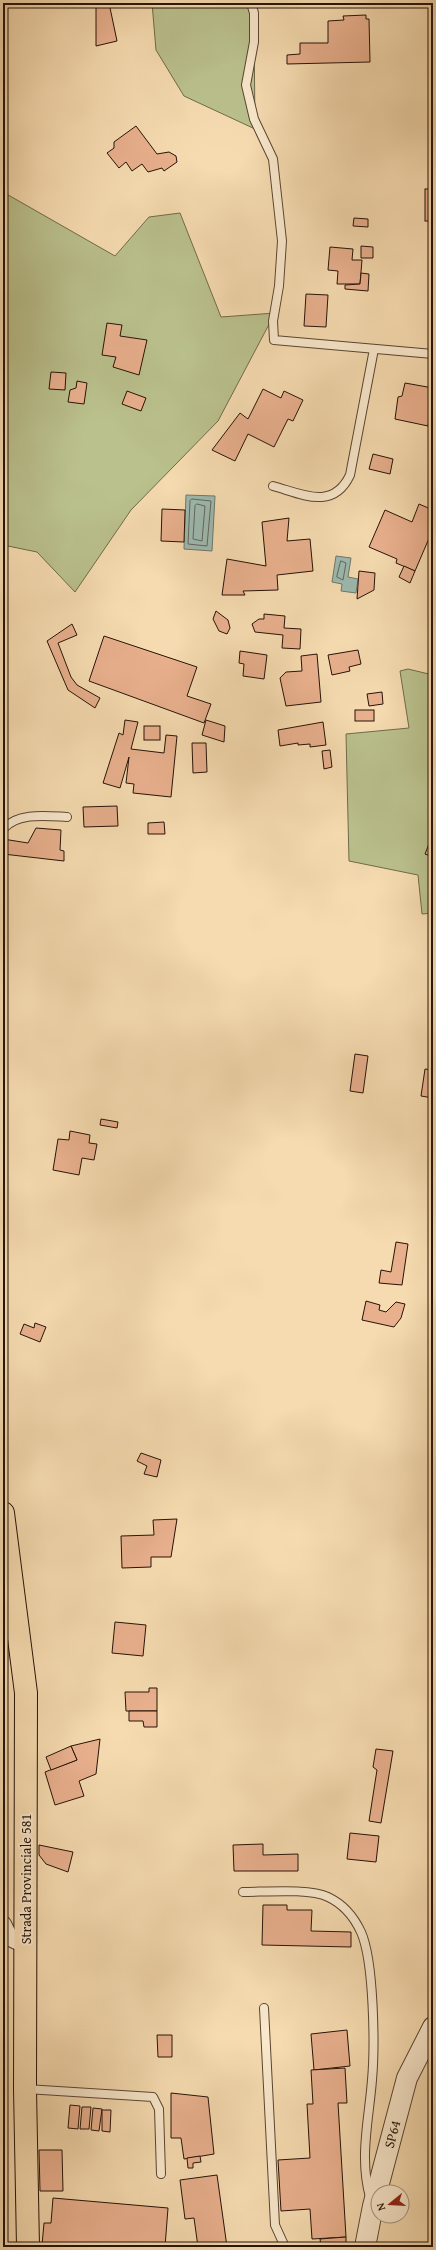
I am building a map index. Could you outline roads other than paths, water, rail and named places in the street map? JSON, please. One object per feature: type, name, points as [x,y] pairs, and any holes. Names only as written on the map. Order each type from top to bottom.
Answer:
[{"type":"main road","name":"Strada Provinciale 581","points":[[3,1513],[26,1693],[25,2089],[28,2247]]},
{"type":"street","points":[[3,1924],[10,1938],[26,1945]]},
{"type":"street","name":"SP64","points":[[379,2184],[407,2078],[433,2027]]},
{"type":"street","name":"SP64","points":[[365,2247],[370,2221]]},
{"type":"lane","points":[[251,3],[254,13],[254,42],[246,85],[254,119],[272,159],[282,241],[279,286],[273,321],[274,340],[433,354]]},
{"type":"lane","points":[[273,486],[308,496],[324,498],[335,494],[346,484],[350,475],[374,349]]},
{"type":"lane","points":[[3,829],[7,824],[20,818],[67,817]]},
{"type":"lane","points":[[243,1892],[286,1892],[327,1896],[343,1906],[361,1933],[368,1965],[373,2024],[372,2079],[364,2159],[366,2182],[370,2196]]},
{"type":"lane","points":[[264,2008],[275,2225],[285,2247]]},
{"type":"lane","points":[[25,2089],[152,2097],[159,2109],[161,2174]]},
{"type":"water","points":[[186,495],[215,496],[212,551],[184,549]]},
{"type":"water","points":[[336,556],[351,558],[348,577],[358,579],[356,593],[341,591],[342,584],[332,582]]}]
